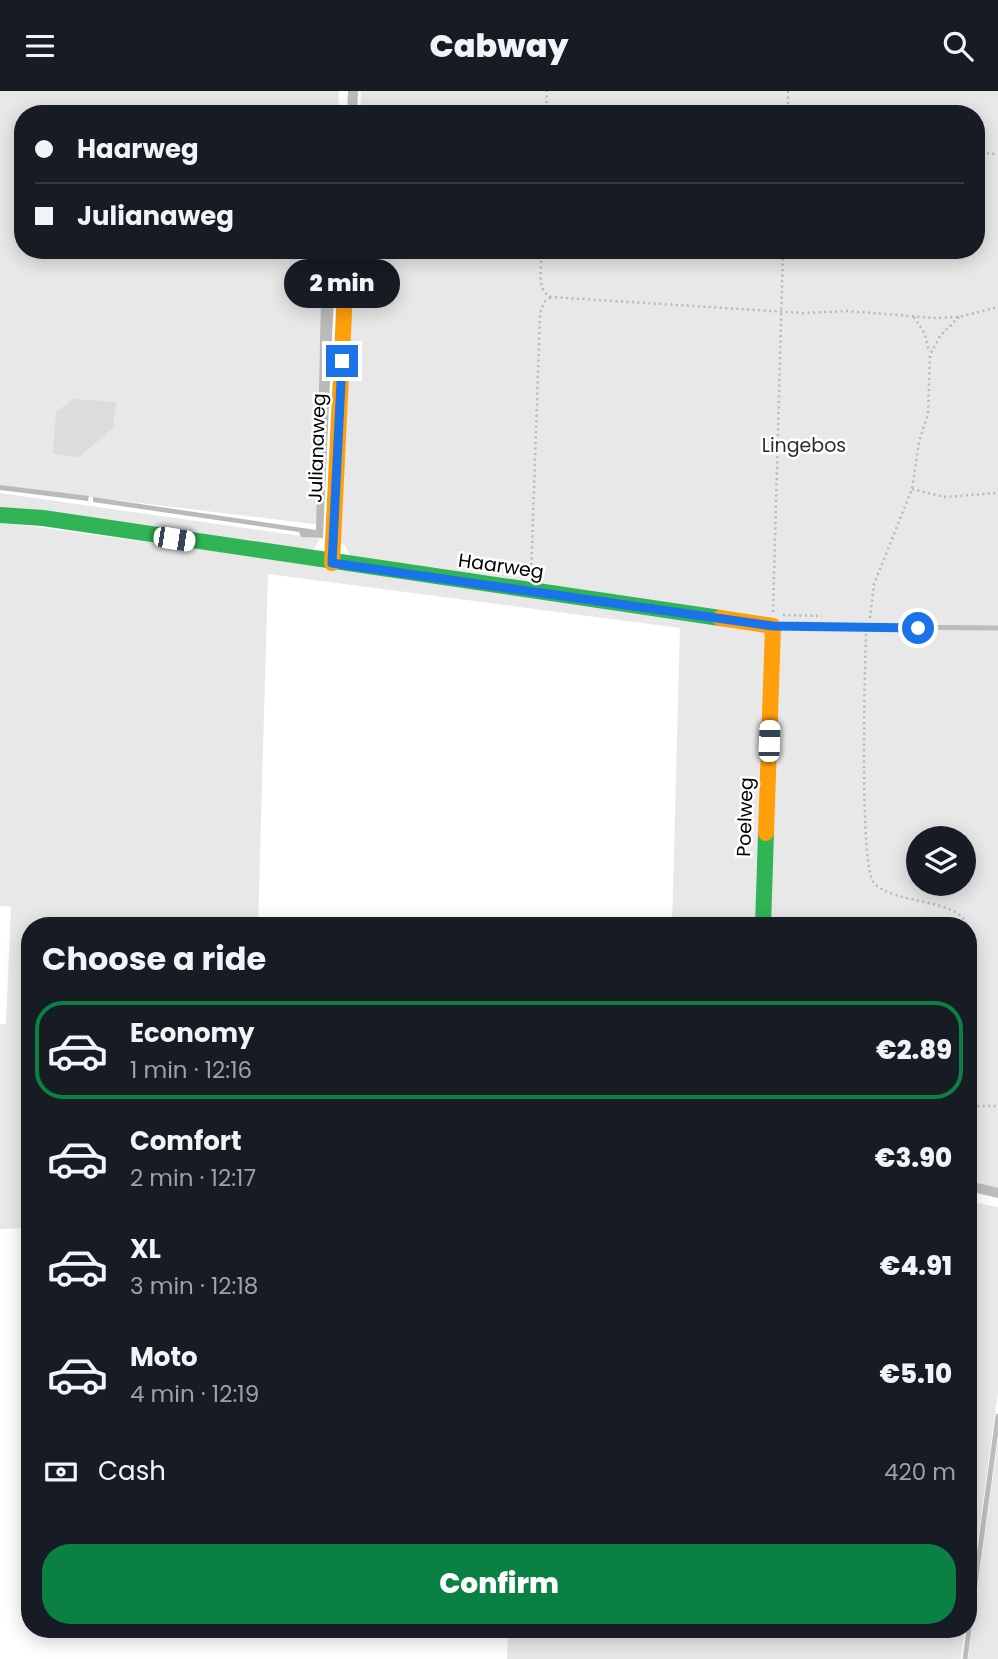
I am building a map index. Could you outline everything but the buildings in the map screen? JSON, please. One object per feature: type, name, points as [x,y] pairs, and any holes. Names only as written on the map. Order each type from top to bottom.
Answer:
[{"type":"street","name":"Julianaweg","points":[[332,563],[347,259]]},
{"type":"street","name":"Haarweg","points":[[0,515],[43,518],[332,563],[773,626]]},
{"type":"street","name":"Poelweg","points":[[763,917],[773,626]]},
{"type":"street","points":[[977,1189],[998,1193]]},
{"type":"lane","name":"Haarweg","points":[[773,626],[998,628]]},
{"type":"lane","points":[[977,1571],[998,1416]]},
{"type":"lane","points":[[965,1659],[968,1638]]},
{"type":"path","points":[[542,259],[542,291],[551,297],[804,313],[848,311],[914,317],[958,317],[998,307]]},
{"type":"path","points":[[773,626],[783,259]]},
{"type":"path","points":[[531,591],[540,314],[544,302],[551,297]]},
{"type":"path","points":[[866,627],[870,620],[871,600],[879,568],[912,488],[919,442],[928,414],[930,355],[925,334],[914,317]]},
{"type":"path","points":[[930,355],[940,335],[958,317]]},
{"type":"path","points":[[912,488],[944,497],[998,493]]},
{"type":"path","points":[[866,636],[864,754],[867,852],[871,879],[880,888],[895,895],[944,906],[962,917]]},
{"type":"path","points":[[977,1106],[998,1106]]},
{"type":"green space","points":[[0,91],[339,91],[338,105],[14,105],[14,259],[332,259],[321,525],[0,486]]},
{"type":"green space","name":"Lingebos","points":[[361,91],[998,91],[998,1190],[977,1185],[977,917],[672,917],[680,628],[268,574],[258,917],[21,917],[21,1228],[0,1229],[0,1024],[6,1024],[11,907],[0,906],[0,522],[382,574],[542,585],[542,574],[528,572],[527,583],[350,556],[345,545],[339,544],[353,259],[985,259],[985,105],[360,105]]},
{"type":"green space","points":[[0,493],[320,539],[313,550],[0,508]]},
{"type":"green space","points":[[977,1203],[998,1207],[998,1392],[977,1545]]},
{"type":"green space","points":[[998,1440],[998,1659],[968,1659],[971,1638],[977,1638],[977,1593]]},
{"type":"green space","points":[[508,1638],[964,1638],[961,1659],[507,1659]]},
{"type":"shaded area","points":[[322,259],[336,259],[323,538],[301,537],[299,532],[93,502],[93,497],[316,530]]},
{"type":"shaded area","points":[[0,485],[89,496],[88,501],[0,490]]},
{"type":"traffic: fast","points":[[0,515],[43,518],[720,618]]},
{"type":"traffic: fast","points":[[763,917],[766,833]]},
{"type":"traffic: slow","points":[[332,563],[347,259]]},
{"type":"traffic: slow","points":[[720,618],[773,626],[766,833]]},
{"type":"route","points":[[342,361],[332,563],[773,626],[918,628]]}]
